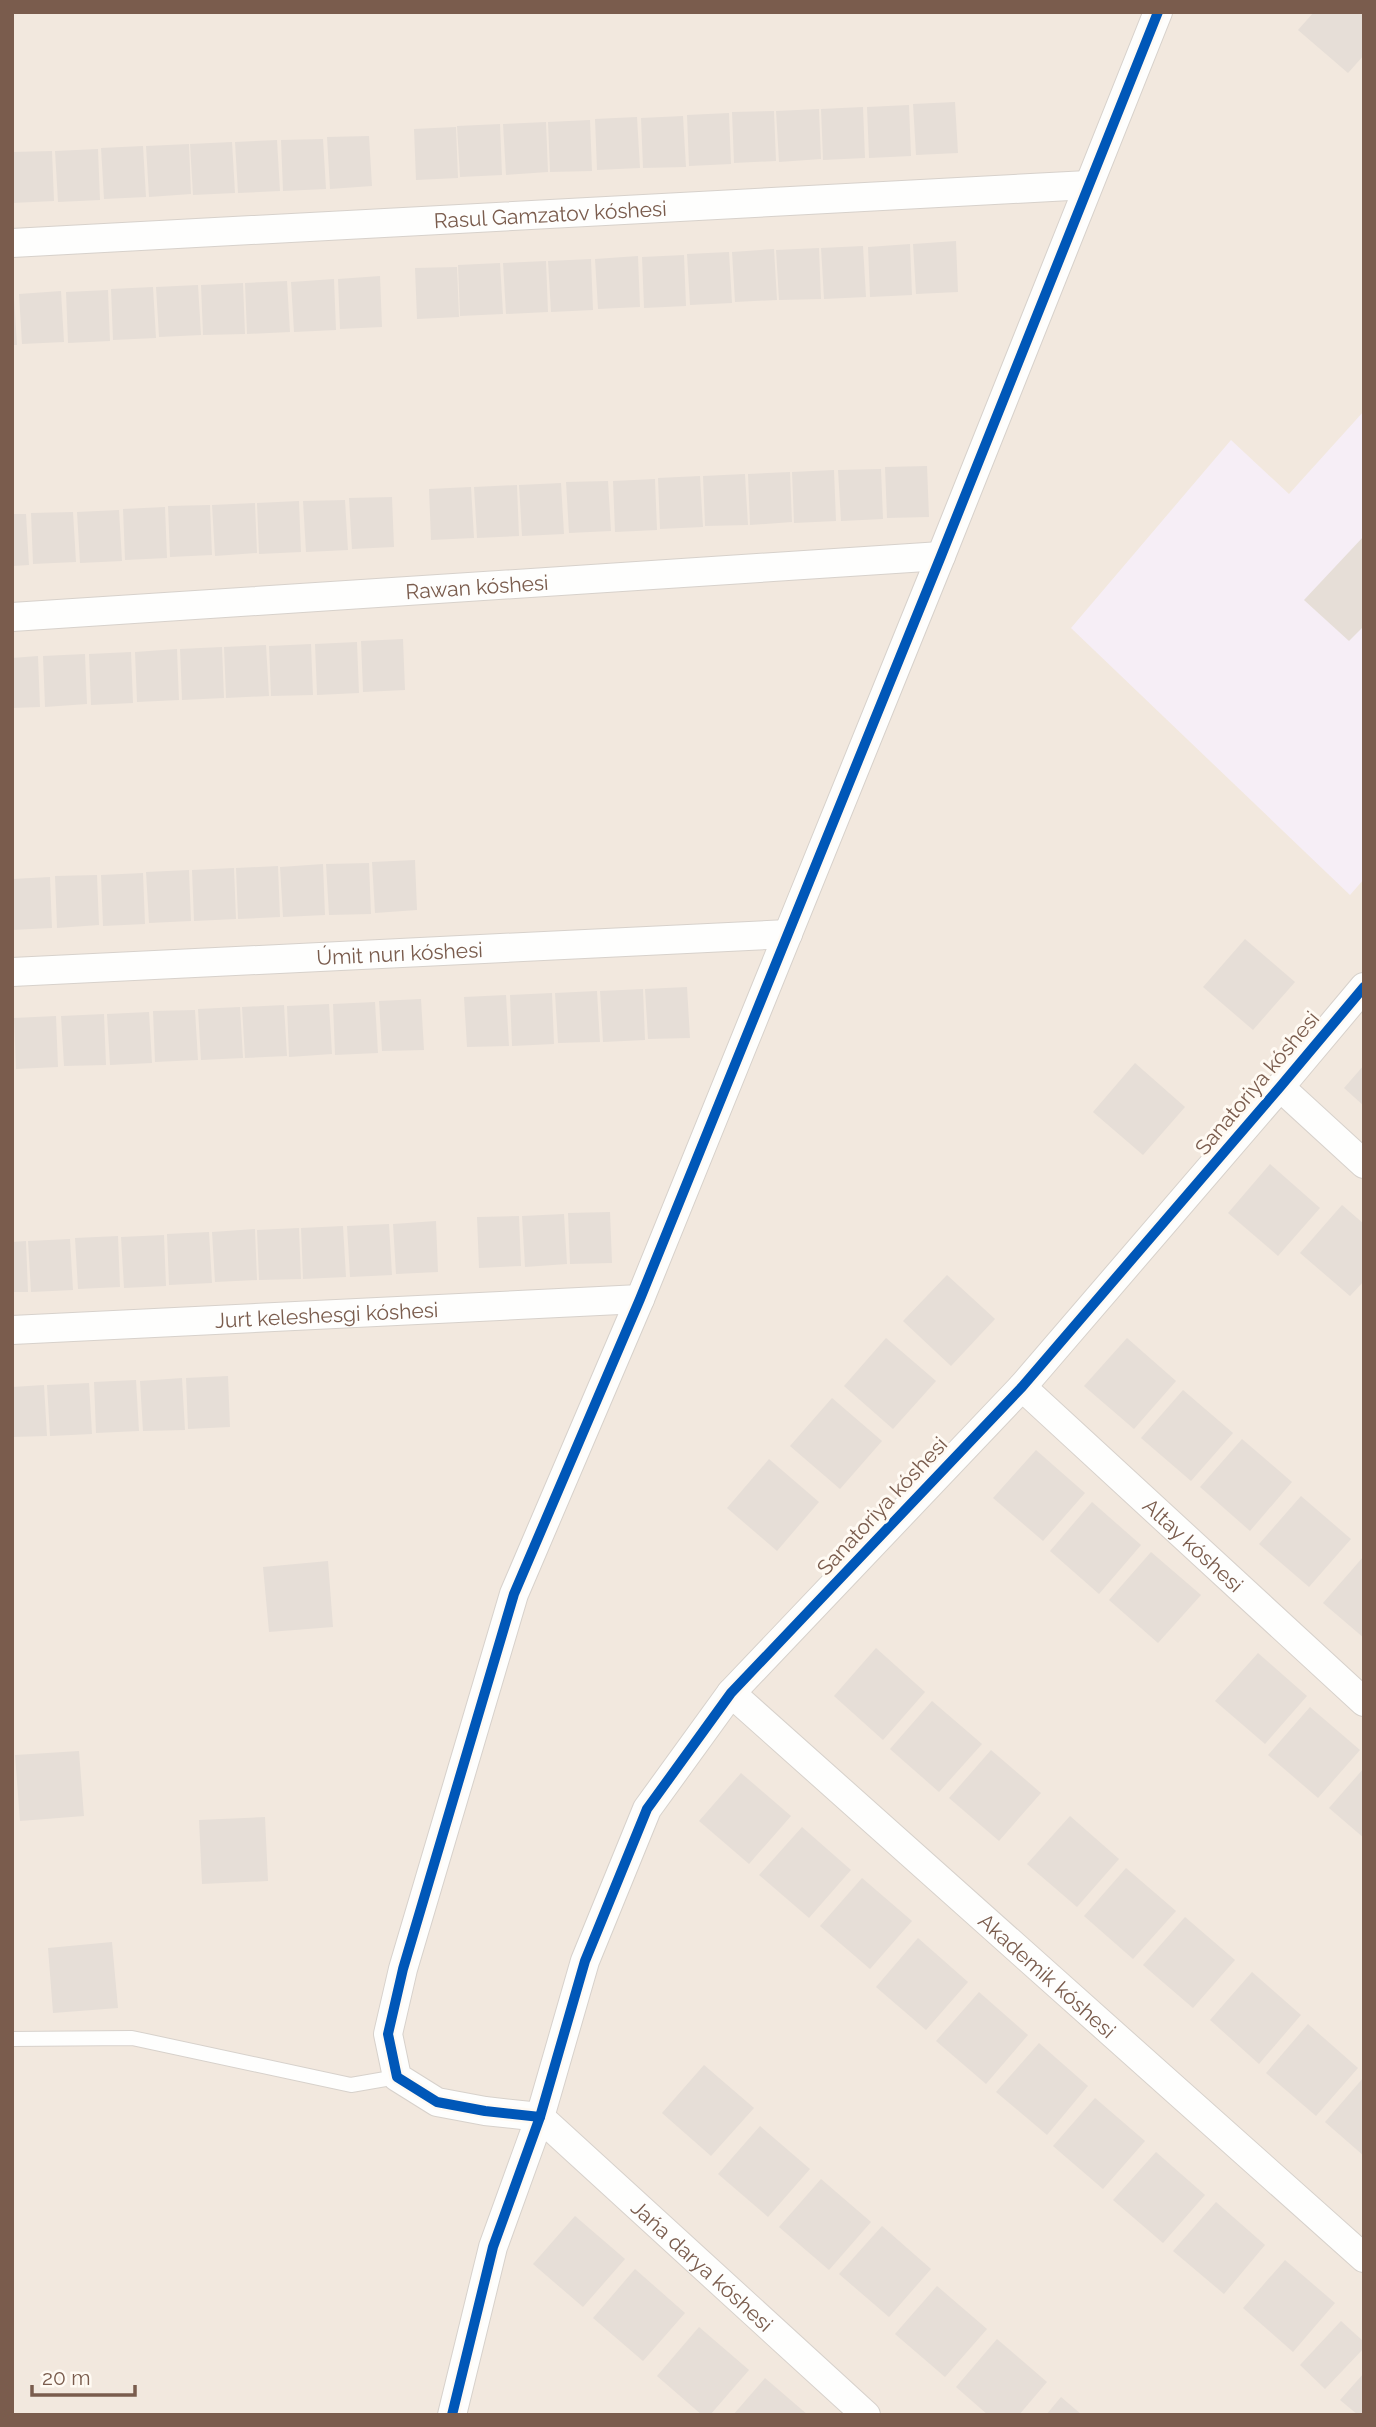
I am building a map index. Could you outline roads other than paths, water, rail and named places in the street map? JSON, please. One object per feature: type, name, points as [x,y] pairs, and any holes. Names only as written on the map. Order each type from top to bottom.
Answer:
[{"type":"street","points":[[540,2117],[438,2102],[397,2077],[388,2034],[403,1969],[514,1594],[640,1299],[1158,12]]},
{"type":"street","name":"Rasul Gamzatov kóshesi","points":[[12,243],[1088,185]]},
{"type":"street","name":"Rawan kóshesi","points":[[12,617],[941,556]]},
{"type":"street","name":"Úmit nurı kóshesi","points":[[12,972],[788,934]]},
{"type":"street","name":"Sanatoriya kóshesi","points":[[452,2415],[493,2247],[540,2117],[585,1961],[647,1809],[731,1693],[1021,1387],[1364,987]]},
{"type":"street","points":[[1280,1087],[1364,1164]]},
{"type":"street","name":"Jurt keleshesgi kóshesi","points":[[12,1331],[640,1299]]},
{"type":"street","name":"Altay kóshesi","points":[[1021,1387],[1364,1702]]},
{"type":"street","name":"Akademik kóshesi","points":[[731,1693],[1364,2258]]},
{"type":"street","name":"Jańa darya kóshesi","points":[[540,2117],[866,2415]]},
{"type":"lane","points":[[12,2039],[132,2038],[351,2085],[397,2077]]}]
